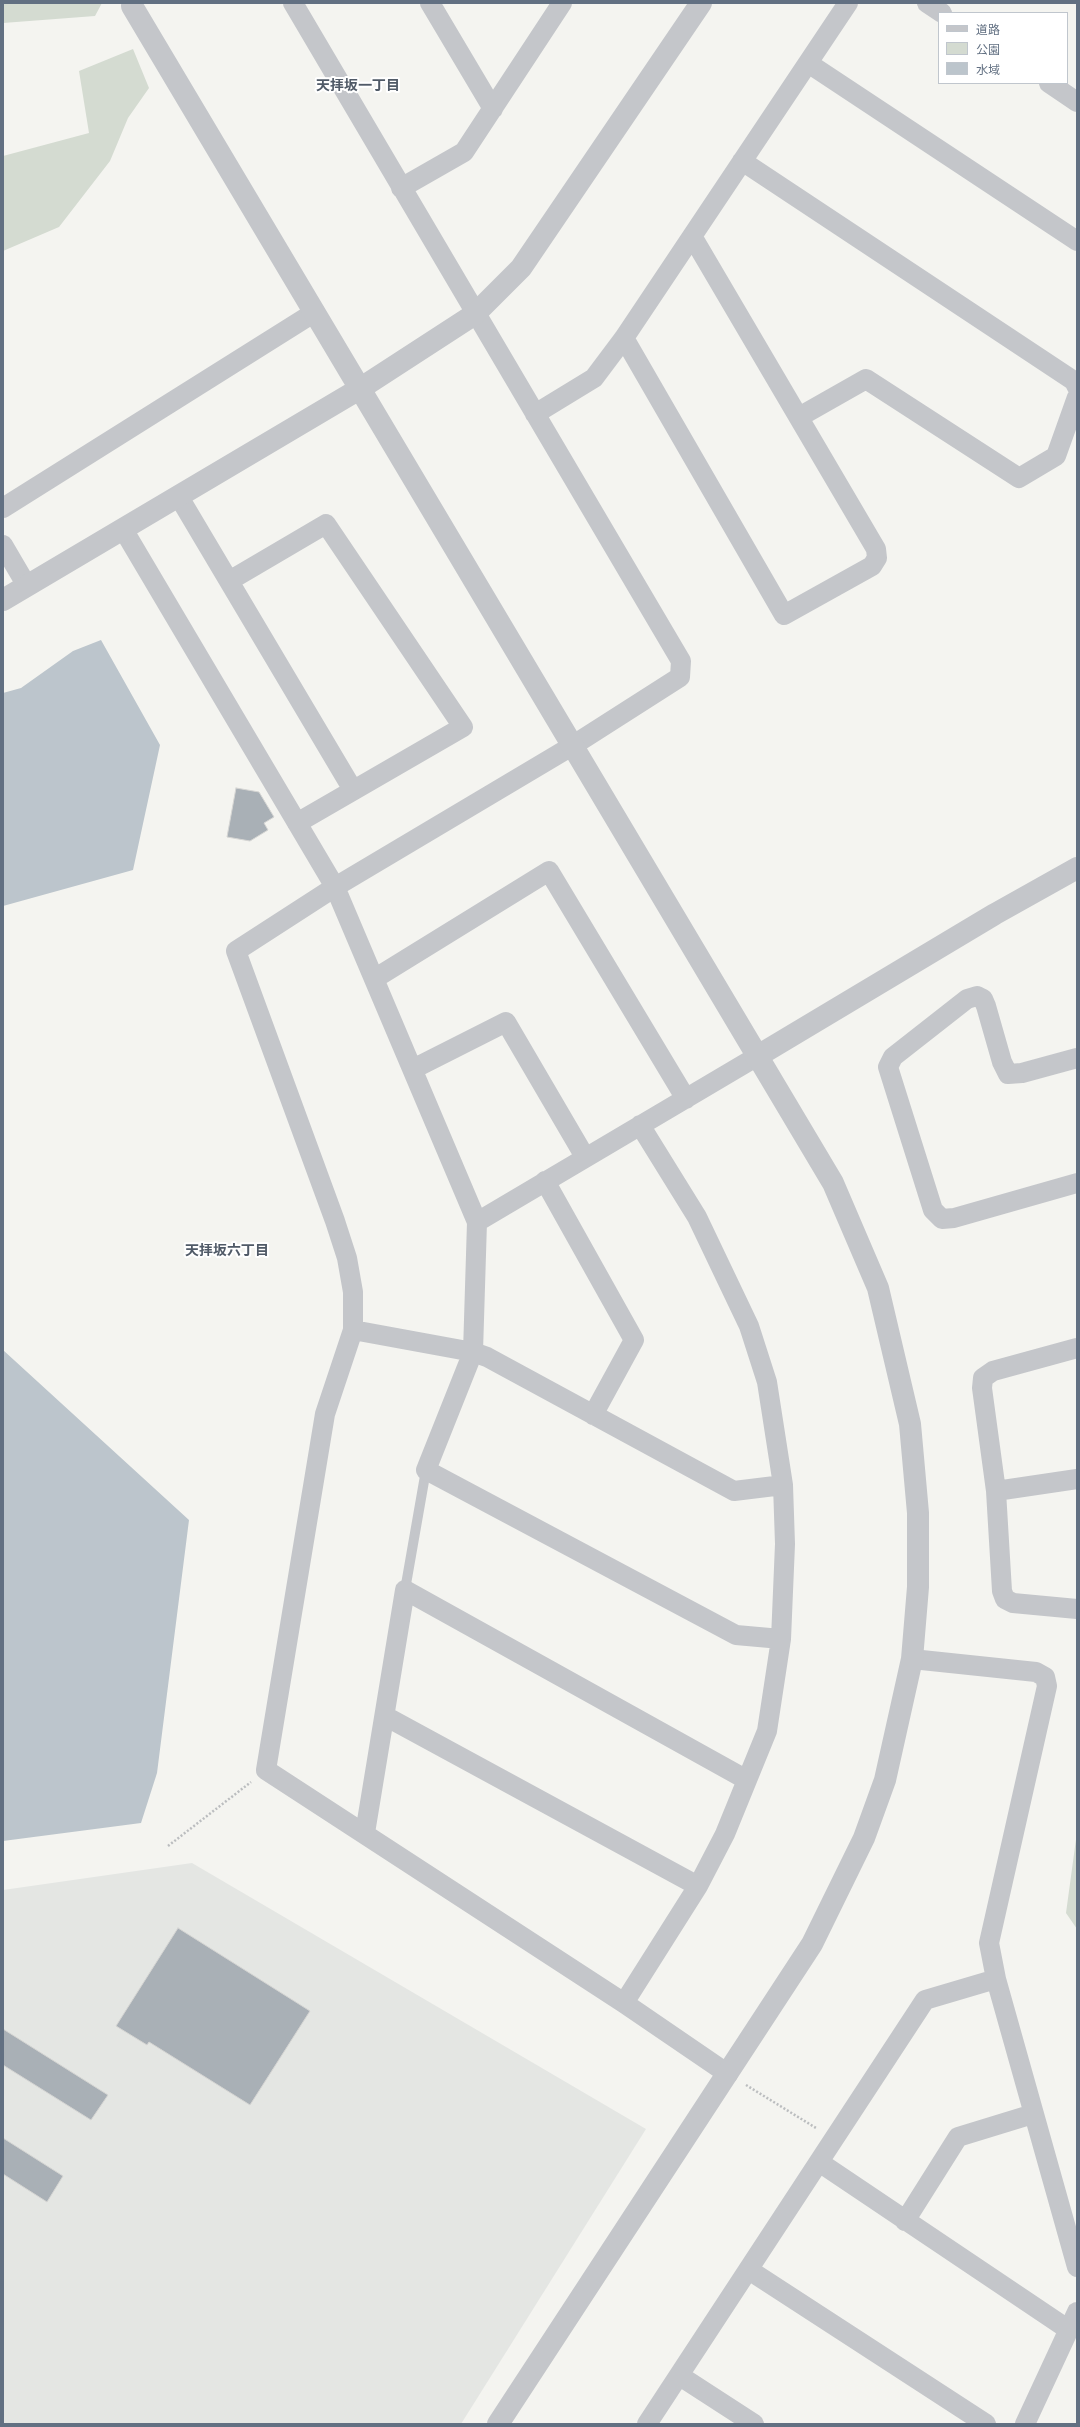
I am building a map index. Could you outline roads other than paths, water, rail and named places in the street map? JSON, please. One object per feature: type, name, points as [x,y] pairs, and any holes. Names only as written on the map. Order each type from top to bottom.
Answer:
[{"type":"street","points":[[293,3],[680,661],[680,677],[572,746],[335,887],[236,951],[347,1258],[353,1292],[353,1330],[325,1414],[266,1770],[365,1833],[624,2003],[728,2074]]},
{"type":"street","points":[[430,3],[493,109]]},
{"type":"street","points":[[401,188],[464,152],[562,3]]},
{"type":"street","points":[[3,600],[361,388],[475,314],[521,268],[701,3]]},
{"type":"street","points":[[535,414],[594,378],[624,338],[848,3]]},
{"type":"street","points":[[927,3],[940,12]]},
{"type":"street","points":[[132,6],[361,388],[756,1057],[833,1183],[878,1288],[910,1424],[918,1513],[918,1587],[912,1659],[885,1780],[864,1838],[812,1944],[498,2424]]},
{"type":"street","points":[[808,63],[1077,241]]},
{"type":"street","points":[[1050,84],[1077,102]]},
{"type":"street","points":[[742,161],[1074,381],[1077,387]]},
{"type":"street","points":[[624,338],[784,615],[872,566],[877,558],[876,549],[692,236]]},
{"type":"street","points":[[3,508],[315,312]]},
{"type":"street","points":[[799,417],[866,379],[1019,478],[1056,456],[1077,397]]},
{"type":"street","points":[[179,497],[354,790]]},
{"type":"street","points":[[229,581],[326,524],[463,727],[298,824]]},
{"type":"street","points":[[123,529],[335,887],[477,1222],[473,1352],[426,1470],[736,1635],[781,1639]]},
{"type":"street","points":[[3,545],[27,586]]},
{"type":"street","points":[[477,1222],[995,914],[1077,868]]},
{"type":"street","points":[[374,979],[549,871],[686,1099]]},
{"type":"street","points":[[1077,1058],[1022,1073],[1008,1074],[1002,1062],[986,1006],[983,999],[978,996],[967,999],[893,1057],[888,1067],[933,1210],[942,1218],[954,1218],[1077,1183]]},
{"type":"street","points":[[413,1069],[506,1022],[585,1157]]},
{"type":"street","points":[[624,2003],[698,1886],[725,1834],[767,1731],[781,1639],[785,1544],[783,1486],[767,1382],[749,1326],[697,1218],[640,1125]]},
{"type":"street","points":[[545,1181],[634,1340],[594,1416]]},
{"type":"street","points":[[353,1330],[473,1352],[487,1356],[594,1416],[734,1491],[783,1486]]},
{"type":"street","points":[[1077,1348],[993,1371],[983,1378],[982,1388],[996,1492],[1002,1591],[1005,1599],[1013,1603],[1077,1609]]},
{"type":"street","points":[[996,1492],[1077,1479]]},
{"type":"street","points":[[365,1833],[406,1590],[747,1780]]},
{"type":"street","points":[[912,1659],[1036,1672],[1045,1678],[1047,1686],[989,1943],[996,1979],[1077,2267]]},
{"type":"street","points":[[385,1716],[698,1886]]},
{"type":"street","points":[[647,2424],[835,2140],[925,2000],[996,1979]]},
{"type":"street","points":[[905,2221],[958,2137],[1033,2114]]},
{"type":"street","points":[[819,2162],[905,2221],[1073,2321],[1025,2424]]},
{"type":"street","points":[[749,2270],[986,2424]]},
{"type":"street","points":[[680,2376],[754,2424]]},
{"type":"lane","points":[[406,1590],[426,1470]]},
{"type":"water","points":[[101,640],[160,745],[133,870],[3,906],[3,693],[21,688],[73,651]]},
{"type":"water","points":[[3,1350],[189,1520],[157,1773],[141,1823],[3,1841]]},
{"type":"district","name":"天拝坂一丁目","points":[[358,86]]},
{"type":"district","name":"天拝坂六丁目","points":[[227,1251]]}]
